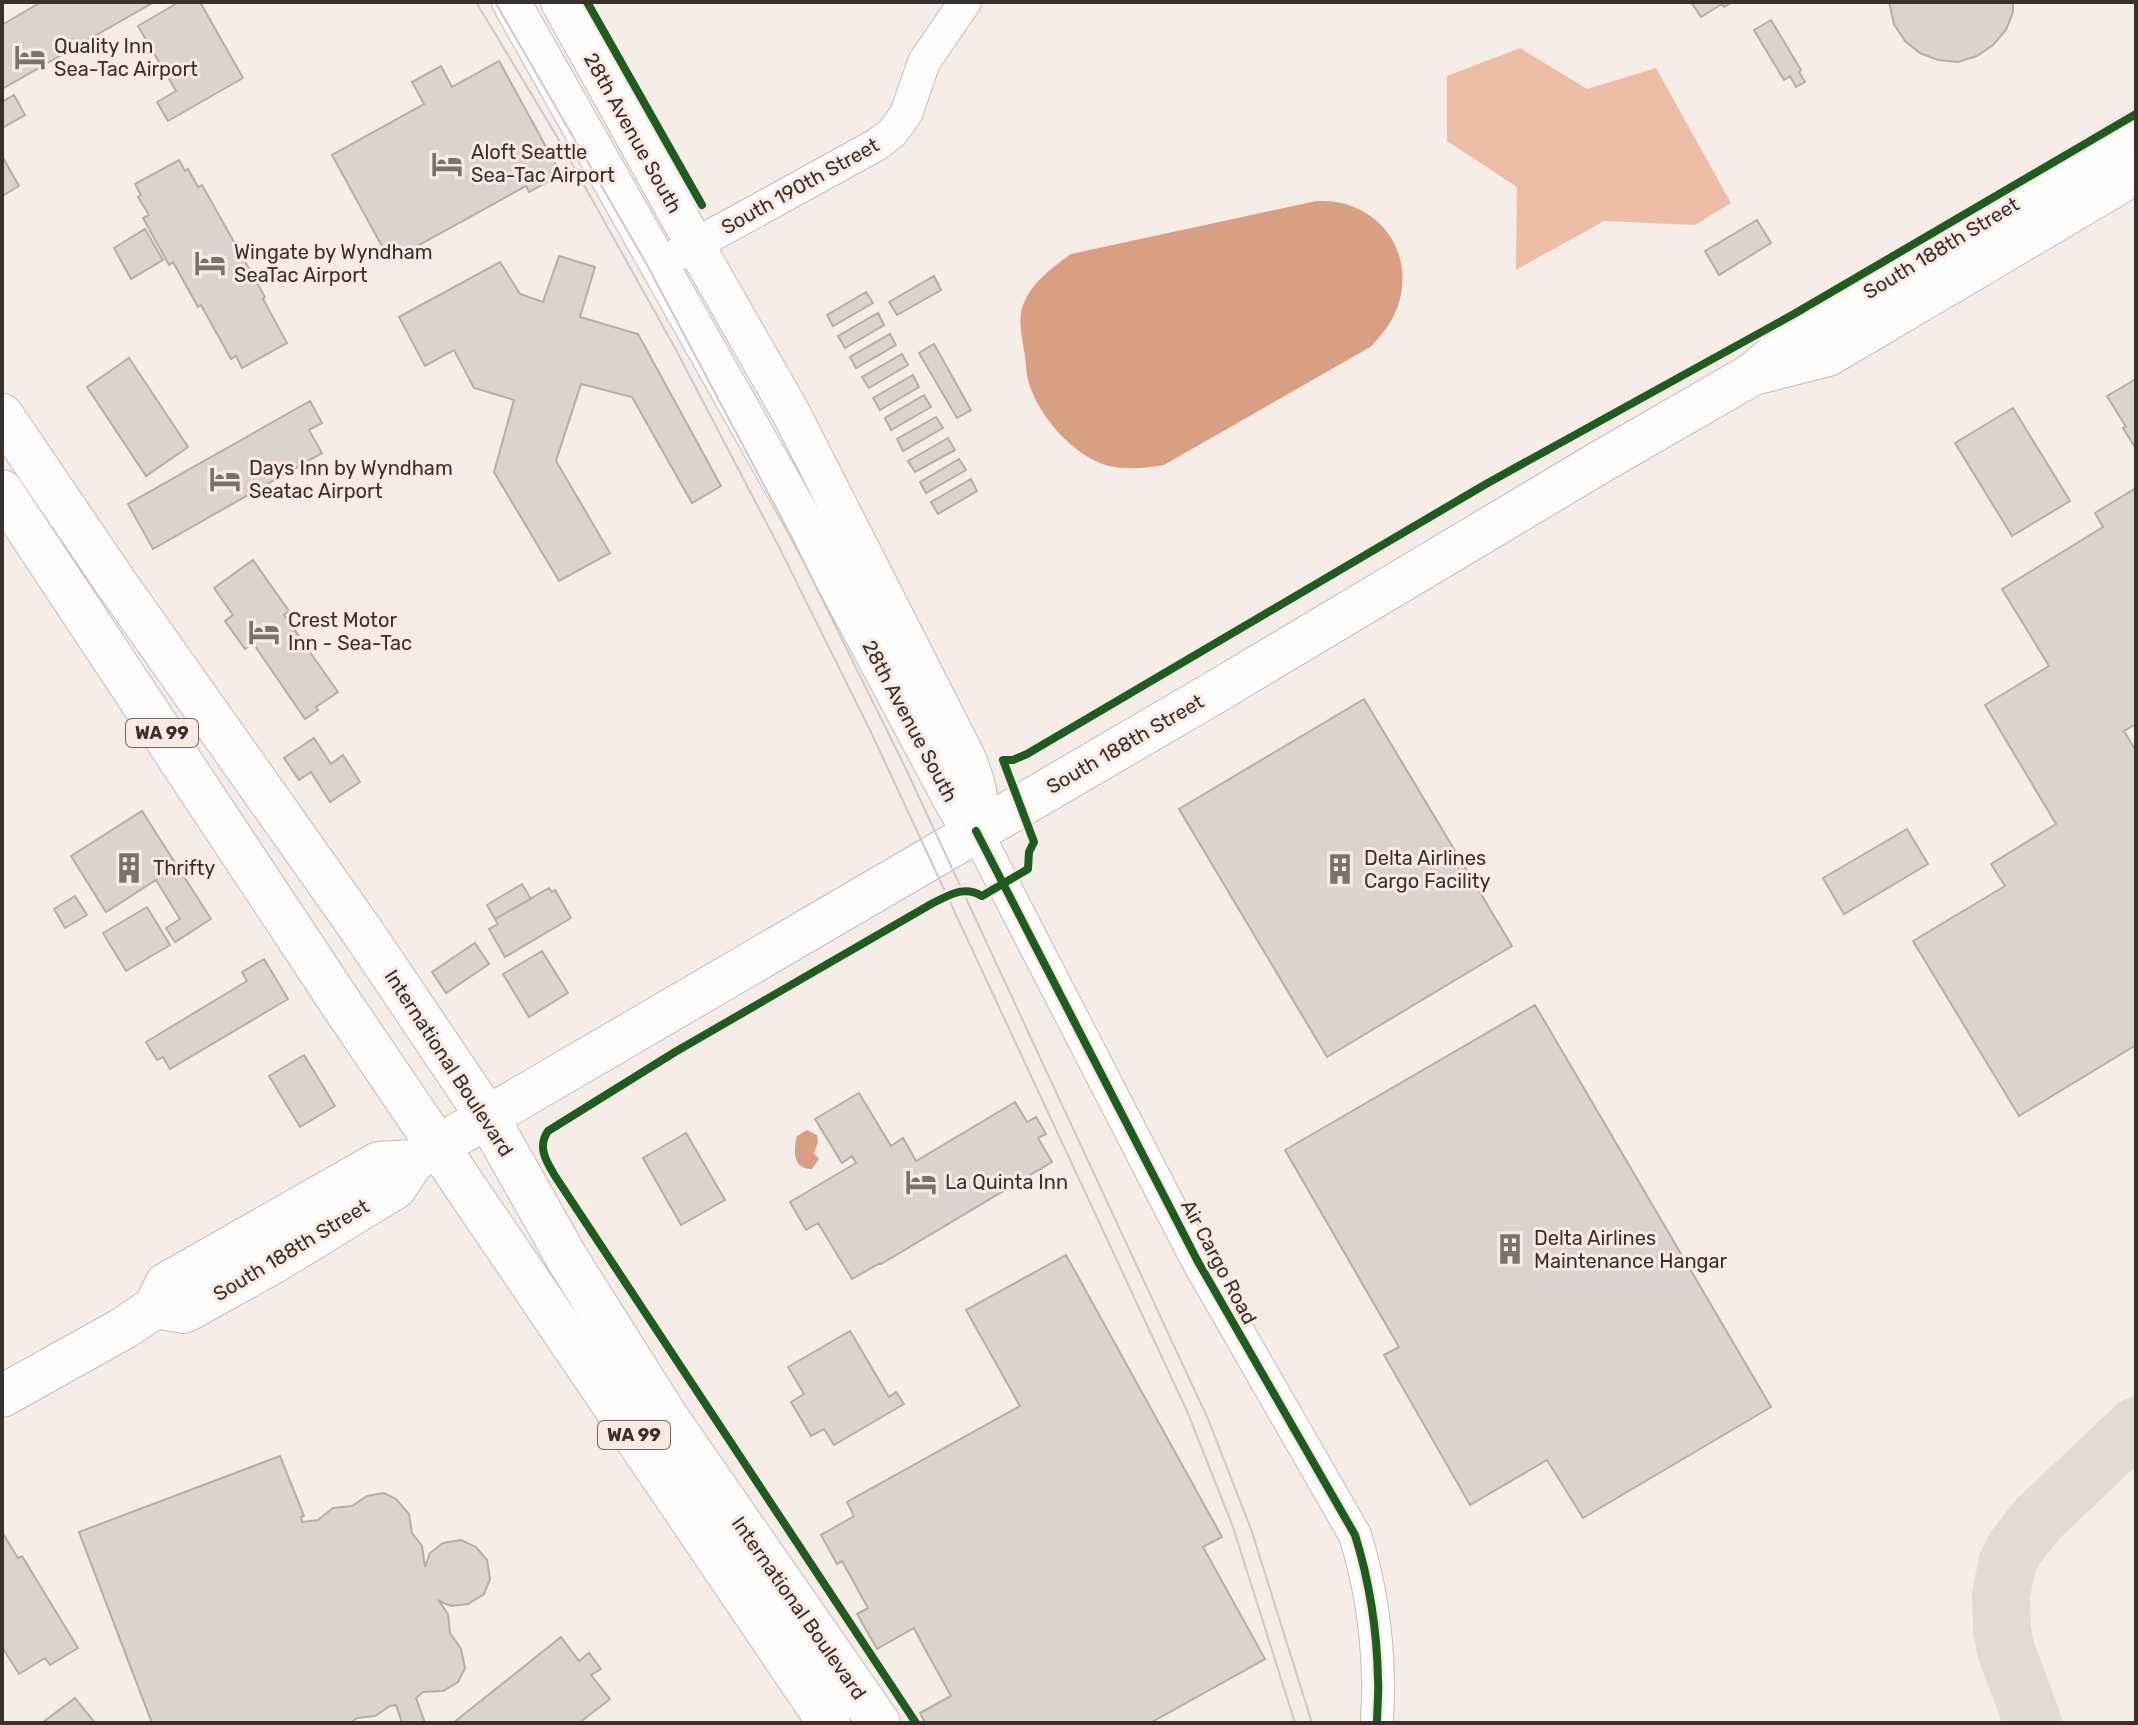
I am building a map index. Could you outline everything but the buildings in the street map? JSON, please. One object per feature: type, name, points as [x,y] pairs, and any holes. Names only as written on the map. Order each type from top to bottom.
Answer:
[{"type":"main road","name":"28th Avenue South","points":[[511,2],[823,557],[954,803],[976,831]]},
{"type":"main road","name":"28th Avenue South","points":[[560,2],[799,427],[967,759],[979,797],[976,831]]},
{"type":"main road","name":"South 188th Street","points":[[2,1396],[124,1328],[155,1307],[184,1312],[274,1262],[395,1188],[426,1154],[1753,374],[1810,325],[2136,132]]},
{"type":"main road","name":"South 188th Street","points":[[1753,374],[1828,355],[2136,173]]},
{"type":"main road","name":"International Boulevard","points":[[2,415],[126,597],[362,931],[488,1118],[568,1260],[667,1417],[879,1723]]},
{"type":"main road","name":"International Boulevard","points":[[2,491],[146,708],[426,1154],[829,1723]]},
{"type":"main road","points":[[126,597],[128,641],[152,677],[153,695],[146,708]]},
{"type":"main road","points":[[146,708],[163,702],[174,705],[214,762],[255,779]]},
{"type":"street","name":"South 190th Street","points":[[658,265],[876,145],[892,133],[906,114],[924,62],[965,2]]},
{"type":"street","name":"Air Cargo Road","points":[[976,831],[1197,1260],[1355,1535],[1362,1555],[1372,1616],[1378,1679],[1377,1723]]},
{"type":"shaded area","points":[[1520,48],[1587,89],[1656,68],[1731,203],[1695,225],[1604,221],[1516,270],[1517,187],[1447,141],[1447,76]]},
{"type":"shaded area","points":[[1316,201],[1338,202],[1360,210],[1376,220],[1397,249],[1402,266],[1399,303],[1389,324],[1372,346],[1164,465],[1137,468],[1109,466],[1083,454],[1059,433],[1040,407],[1027,377],[1021,329],[1021,313],[1028,295],[1048,272],[1071,254]]},
{"type":"shaded area","points":[[807,1130],[817,1135],[818,1142],[814,1153],[819,1159],[812,1169],[801,1166],[795,1153],[797,1136]]},
{"type":"taxiway","points":[[2033,1723],[2006,1650],[2002,1630],[2001,1596],[2007,1564],[2014,1549],[2037,1520],[2136,1426]]},
{"type":"tram line","points":[[476,2],[556,135],[675,348],[869,728],[1187,1411],[1233,1527],[1295,1723]]},
{"type":"tram line","points":[[495,2],[646,263],[792,538],[905,767],[1208,1419],[1251,1529],[1312,1723]]},
{"type":"cycle path","points":[[587,2],[702,205]]},
{"type":"cycle path","points":[[916,1723],[555,1176],[543,1148],[548,1131],[675,1052],[933,903],[963,891],[982,896],[1028,869],[1029,852],[1034,842],[1003,760],[1013,760],[1027,754],[1486,484],[1794,314],[2136,114]]},
{"type":"cycle path","points":[[976,831],[1197,1260],[1355,1535],[1374,1624],[1377,1723]]},
{"type":"place","name":"Quality Inn Sea-Tac Airport","points":[[30,57]]},
{"type":"place","name":"Aloft Seattle Sea-Tac Airport","points":[[447,164]]},
{"type":"place","name":"Wingate by Wyndham SeaTac Airport","points":[[210,263]]},
{"type":"place","name":"Days Inn by Wyndham Seatac Airport","points":[[225,479]]},
{"type":"place","name":"Crest Motor Inn - Sea-Tac","points":[[264,632]]},
{"type":"place","name":"Thrifty","points":[[129,868]]},
{"type":"place","name":"Delta Airlines Cargo Facility","points":[[1340,869]]},
{"type":"place","name":"La Quinta Inn","points":[[921,1182]]},
{"type":"place","name":"Delta Airlines Maintenance Hangar","points":[[1510,1249]]}]
